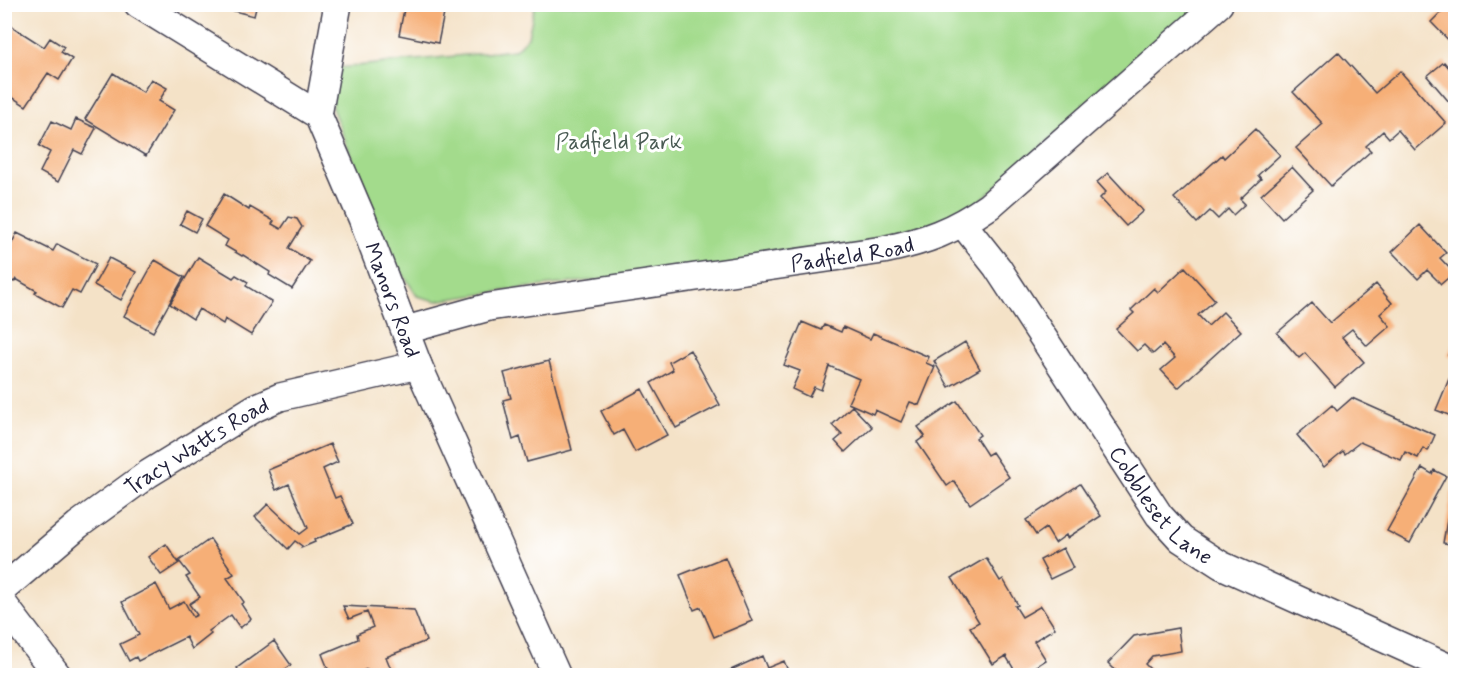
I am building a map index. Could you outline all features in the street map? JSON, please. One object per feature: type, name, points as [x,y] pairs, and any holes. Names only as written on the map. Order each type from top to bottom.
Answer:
[{"type":"street","points":[[138,4],[318,115],[338,4]]},
{"type":"street","name":"Padfield Road","points":[[406,330],[489,307],[883,250],[932,238],[963,224],[989,206],[1219,4]]},
{"type":"street","name":"Manors Road","points":[[318,115],[362,218],[418,365],[557,675]]},
{"type":"street","name":"Cobbleset Lane","points":[[963,224],[997,267],[1159,515],[1181,539],[1221,565],[1455,671]]},
{"type":"street","name":"Tracy Watts Road","points":[[4,588],[78,525],[148,474],[255,408],[280,397],[418,365]]},
{"type":"street","points":[[4,605],[58,675]]},
{"type":"green space","name":"Padfield Park","points":[[535,5],[1202,5],[956,222],[877,249],[525,288],[436,301],[417,296],[390,254],[332,108],[337,68],[515,50],[528,37]]},
{"type":"building","points":[[207,4],[257,4],[254,16]]},
{"type":"building","points":[[405,4],[446,4],[438,43],[399,35]]},
{"type":"building","points":[[1449,4],[1456,4],[1456,48],[1431,22]]},
{"type":"building","points":[[5,22],[44,47],[50,38],[64,47],[61,52],[72,59],[59,80],[48,73],[26,106],[12,97],[10,101],[5,97]]},
{"type":"building","points":[[1338,52],[1375,93],[1400,71],[1446,123],[1415,150],[1398,130],[1389,138],[1383,131],[1366,146],[1371,151],[1331,186],[1296,148],[1323,124],[1293,92]]},
{"type":"building","points":[[1444,62],[1456,76],[1456,110],[1427,76]]},
{"type":"building","points":[[113,73],[143,92],[151,79],[167,88],[159,101],[174,110],[146,156],[85,119]]},
{"type":"building","points":[[76,119],[96,128],[82,154],[74,150],[58,182],[40,172],[50,152],[39,146],[52,121],[71,130]]},
{"type":"building","points":[[1255,129],[1280,155],[1258,175],[1261,179],[1240,199],[1245,204],[1233,215],[1228,209],[1218,219],[1210,211],[1197,223],[1174,198],[1222,155],[1224,158]]},
{"type":"building","points":[[1292,167],[1313,190],[1282,218],[1261,195]]},
{"type":"building","points":[[1108,173],[1143,211],[1126,226],[1100,198],[1106,192],[1097,182]]},
{"type":"building","points":[[224,194],[249,210],[250,207],[274,221],[272,224],[281,229],[289,217],[297,219],[302,227],[289,248],[310,261],[292,289],[269,275],[270,272],[225,246],[228,240],[205,226]]},
{"type":"building","points":[[187,211],[202,219],[195,232],[180,224]]},
{"type":"building","points":[[1420,225],[1446,253],[1440,258],[1454,273],[1441,284],[1427,270],[1418,279],[1392,252]]},
{"type":"building","points":[[17,233],[53,251],[57,244],[96,264],[80,294],[72,290],[62,308],[16,279],[14,282],[5,277],[5,257]]},
{"type":"building","points":[[198,257],[233,278],[236,275],[248,282],[246,286],[272,302],[251,335],[225,319],[223,324],[199,309],[193,319],[170,304]]},
{"type":"building","points":[[109,258],[136,272],[121,300],[94,285]]},
{"type":"building","points":[[155,260],[184,277],[153,332],[124,316]]},
{"type":"building","points":[[1185,267],[1215,300],[1198,315],[1208,326],[1223,312],[1241,331],[1178,388],[1161,370],[1175,358],[1163,345],[1153,354],[1144,345],[1137,351],[1116,329],[1134,313],[1131,310],[1154,288],[1158,292]]},
{"type":"building","points":[[1376,284],[1392,303],[1380,314],[1390,326],[1367,346],[1352,329],[1342,337],[1364,362],[1335,387],[1305,353],[1299,358],[1277,333],[1312,303],[1330,323]]},
{"type":"building","points":[[802,322],[821,330],[824,325],[841,332],[843,327],[870,339],[873,333],[929,357],[926,363],[935,367],[919,405],[910,402],[901,422],[875,410],[873,414],[848,403],[859,379],[829,366],[821,390],[814,387],[809,397],[792,389],[800,371],[784,365]]},
{"type":"building","points":[[1456,340],[1456,358],[1448,355]]},
{"type":"building","points":[[965,342],[980,369],[949,387],[934,361]]},
{"type":"building","points":[[690,350],[720,405],[676,428],[651,383],[673,370],[669,362]]},
{"type":"building","points":[[549,361],[572,450],[527,462],[520,437],[513,440],[503,400],[511,398],[504,373]]},
{"type":"building","points":[[1449,379],[1456,382],[1456,418],[1436,410]]},
{"type":"building","points":[[642,389],[667,435],[635,452],[623,430],[614,435],[601,411]]},
{"type":"building","points":[[1352,398],[1435,435],[1428,451],[1423,448],[1418,458],[1405,452],[1401,460],[1360,442],[1345,454],[1343,451],[1324,467],[1297,435],[1332,405],[1337,411]]},
{"type":"building","points":[[957,401],[980,435],[976,438],[987,455],[992,452],[1009,477],[970,504],[954,481],[947,486],[917,442],[925,436],[918,427]]},
{"type":"building","points":[[852,406],[872,427],[845,452],[835,441],[842,435],[832,425]]},
{"type":"building","points":[[330,444],[338,462],[323,469],[335,498],[340,496],[353,524],[314,540],[315,542],[301,548],[302,546],[295,541],[288,549],[255,517],[268,504],[300,534],[308,528],[289,484],[276,490],[268,470]]},
{"type":"building","points":[[1422,468],[1432,474],[1434,470],[1446,476],[1410,543],[1387,531]]},
{"type":"building","points":[[1080,484],[1101,516],[1055,543],[1046,528],[1036,535],[1026,520]]},
{"type":"building","points":[[1452,492],[1456,492],[1456,545],[1443,543]]},
{"type":"building","points":[[210,539],[234,574],[227,578],[244,602],[241,604],[251,619],[240,628],[231,615],[209,631],[211,634],[192,649],[186,637],[138,661],[136,657],[129,661],[120,644],[139,635],[122,602],[156,584],[169,609],[184,601],[193,617],[197,615],[189,604],[200,597],[186,577],[190,575],[179,561]]},
{"type":"building","points":[[166,544],[179,563],[161,575],[148,557]]},
{"type":"building","points":[[1063,548],[1073,568],[1050,579],[1040,560]]},
{"type":"building","points":[[725,557],[752,621],[714,637],[701,607],[694,610],[680,575]]},
{"type":"building","points":[[986,558],[1000,581],[1003,579],[1022,617],[1041,606],[1055,628],[1034,641],[1046,660],[1021,676],[1018,676],[1006,656],[993,664],[970,627],[979,622],[952,578]]},
{"type":"building","points":[[343,606],[414,610],[426,641],[386,657],[391,669],[375,676],[370,676],[367,669],[351,676],[331,676],[322,654],[358,639],[357,634],[373,627],[367,612],[349,619]]},
{"type":"building","points":[[1178,628],[1181,651],[1152,656],[1145,664],[1157,676],[1121,676],[1108,663],[1134,636]]},
{"type":"building","points":[[274,641],[291,665],[275,676],[269,670],[261,676],[242,676],[237,668]]},
{"type":"building","points":[[762,656],[767,668],[784,661],[790,676],[725,676],[724,673]]}]
